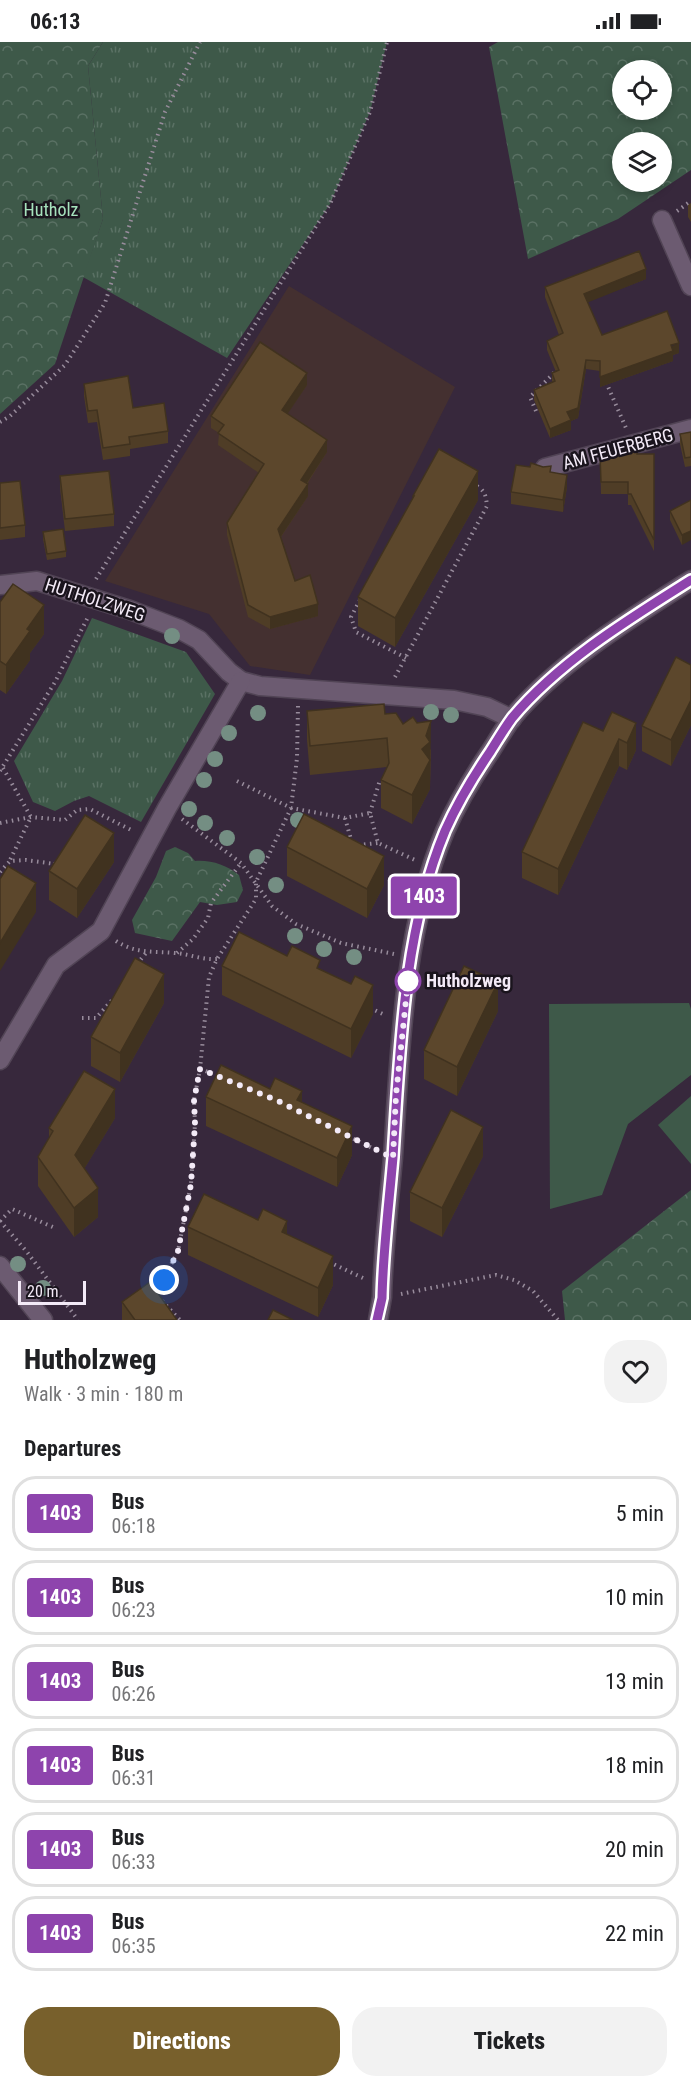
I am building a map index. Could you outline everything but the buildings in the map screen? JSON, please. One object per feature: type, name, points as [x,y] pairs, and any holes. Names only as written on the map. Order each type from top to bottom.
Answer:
[{"type":"street","points":[[662,220],[691,286]]},
{"type":"street","name":"AM FEUERBERG","points":[[544,468],[691,429]]},
{"type":"street","points":[[378,1320],[411,958],[416,927],[432,868],[446,830],[475,774],[512,719],[547,684],[617,627],[691,580]]},
{"type":"street","name":"HUTHOLZWEG","points":[[0,585],[37,581],[130,610],[178,629],[199,640],[229,672],[241,681]]},
{"type":"street","points":[[0,1060],[56,965],[101,931],[167,808],[241,681],[260,686],[454,699],[487,707],[512,719]]},
{"type":"street","points":[[0,1266],[43,1320]]},
{"type":"path","points":[[0,422],[10,416],[65,365],[105,303],[165,111],[200,42]]},
{"type":"path","points":[[31,817],[1,770],[55,682],[91,598],[330,204],[370,112],[387,42]]},
{"type":"path","points":[[536,411],[530,397],[553,373],[563,369]]},
{"type":"path","points":[[602,375],[634,445]]},
{"type":"path","points":[[362,597],[351,617],[356,632],[406,658],[487,506],[486,495],[482,489],[472,484]]},
{"type":"path","points":[[149,1301],[156,1295],[178,1251],[191,1184],[195,1124],[194,1100],[200,1069],[209,977],[217,959],[256,899],[256,882],[291,808],[297,758],[298,688]]},
{"type":"path","points":[[378,843],[370,813],[380,780]]},
{"type":"path","points":[[237,781],[291,808],[345,818],[370,813]]},
{"type":"path","points":[[167,808],[241,863],[272,906],[296,924],[341,943],[411,958]]},
{"type":"path","points":[[0,823],[31,817],[65,820],[77,810],[90,809],[151,840]]},
{"type":"path","points":[[0,872],[10,861],[31,817]]},
{"type":"path","points":[[345,818],[353,846],[378,843],[432,868]]},
{"type":"path","points":[[100,823],[109,819]]},
{"type":"path","points":[[10,861],[26,860],[55,864],[62,854]]},
{"type":"path","points":[[177,953],[193,939],[208,918],[211,903],[241,863]]},
{"type":"path","points":[[101,931],[123,946],[147,953],[177,953],[201,960],[217,959]]},
{"type":"path","points":[[133,969],[147,953]]},
{"type":"path","points":[[82,1018],[96,1018],[115,997]]},
{"type":"path","points":[[361,1004],[404,1024]]},
{"type":"path","points":[[200,1069],[222,1078]]},
{"type":"path","points":[[339,1132],[393,1158]]},
{"type":"path","points":[[55,1228],[12,1209],[0,1221],[27,1252],[78,1320]]},
{"type":"path","points":[[184,1221],[192,1220]]},
{"type":"path","points":[[319,1258],[382,1292],[496,1275],[514,1280],[533,1291],[558,1320]]},
{"type":"path","points":[[156,1295],[171,1308],[180,1320]]},
{"type":"shaded area","points":[[289,286],[455,387],[310,675],[250,666],[209,614],[105,581]]},
{"type":"green space","name":"Hutholz","points":[[0,42],[103,42],[88,66],[103,219],[55,364],[0,414]]},
{"type":"green space","points":[[103,42],[387,42],[370,112],[330,204],[227,358],[83,277],[103,219],[88,66]]},
{"type":"green space","points":[[498,42],[691,42],[691,170],[672,183],[672,132],[612,132],[612,192],[658,192],[618,219],[528,259],[489,47]]},
{"type":"green space","points":[[92,618],[186,652],[215,694],[141,822],[89,796],[55,811],[33,802],[14,761],[62,681]]},
{"type":"green space","points":[[175,847],[188,853],[195,861],[213,862],[234,871],[239,875],[243,890],[237,902],[217,905],[200,902],[172,941],[135,933],[132,920],[156,877],[166,851]]},
{"type":"green space","points":[[689,1003],[691,1009],[691,1075],[628,1124],[602,1195],[550,1209],[549,1004]]},
{"type":"green space","points":[[691,1096],[691,1164],[658,1125]]},
{"type":"green space","points":[[691,1190],[691,1320],[565,1320],[562,1291]]},
{"type":"bus line","name":"1403","points":[[377,1320],[382,1298],[396,1095],[408,981],[416,927],[432,868],[446,830],[475,774],[512,719],[547,684],[617,627],[691,580]]},
{"type":"place","name":"Hutholzweg","points":[[408,981]]},
{"type":"route","points":[[164,1280],[178,1251],[191,1184],[195,1124],[194,1100],[200,1069],[276,1100],[393,1158],[396,1095],[408,981]]}]
